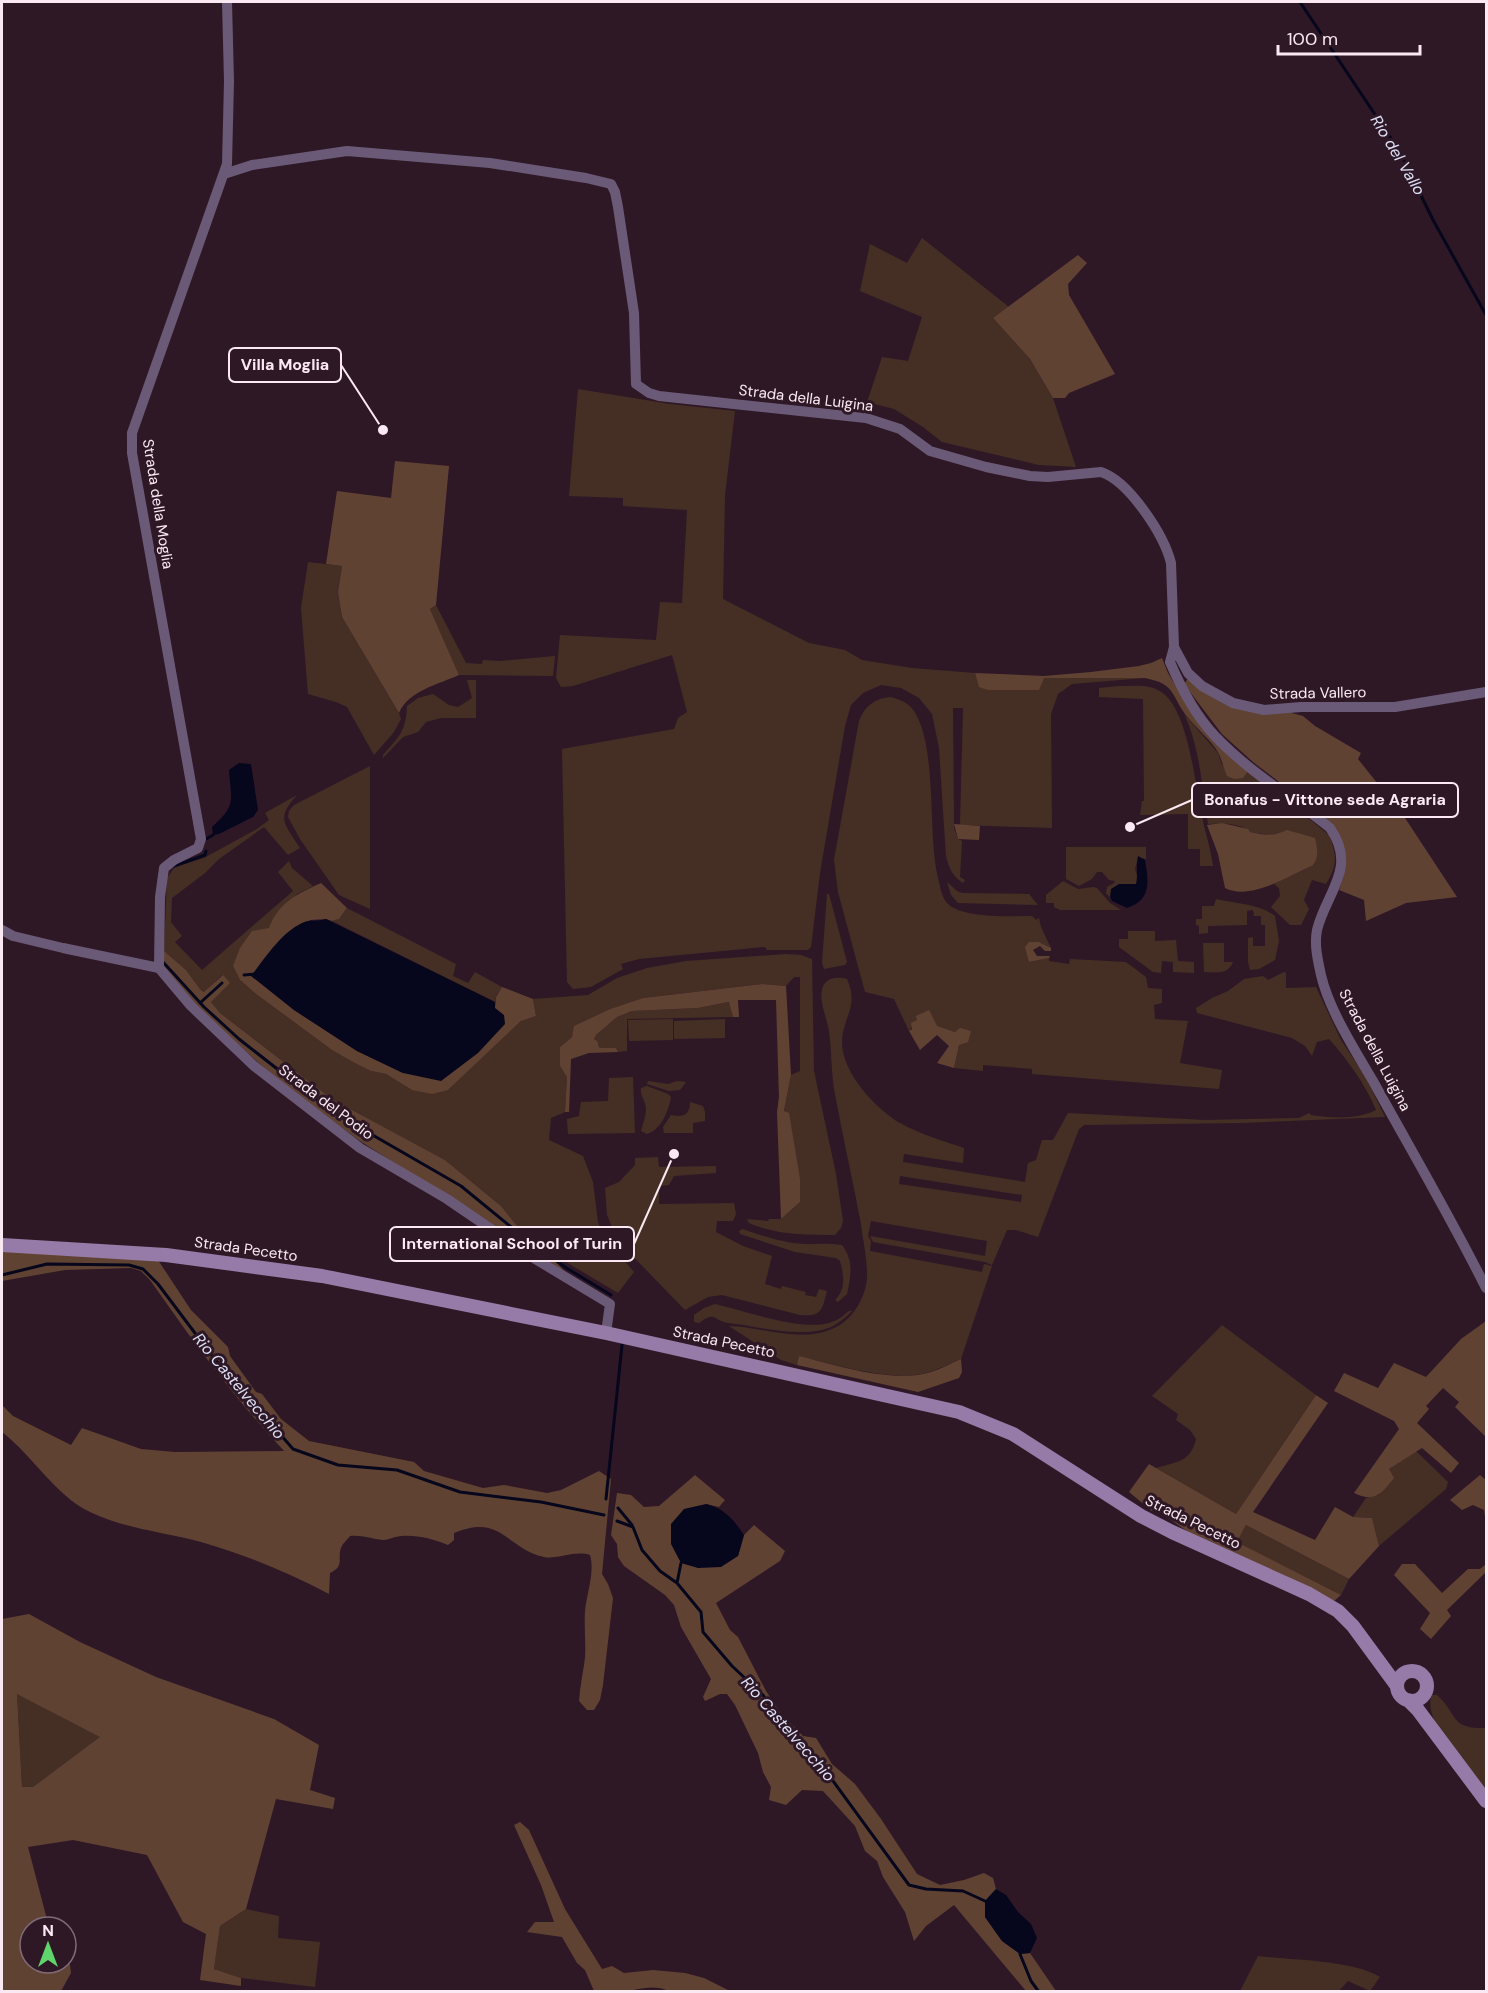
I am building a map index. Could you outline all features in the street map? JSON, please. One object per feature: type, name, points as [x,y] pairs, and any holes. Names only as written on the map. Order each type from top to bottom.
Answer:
[{"type":"main road","name":"Strada Pecetto","points":[[2,1245],[166,1255],[322,1276],[606,1333],[905,1399],[984,1420],[1040,1450],[1141,1516],[1309,1594],[1338,1611],[1353,1626],[1374,1654],[1397,1686],[1400,1695],[1418,1710],[1486,1801]]},
{"type":"main road","name":"Strada Pecetto","points":[[1374,1654],[1395,1669],[1416,1672],[1424,1677],[1427,1686],[1424,1694],[1427,1713],[1434,1734]]},
{"type":"main road","points":[[1397,1686],[1400,1677],[1407,1672]]},
{"type":"main road","points":[[1408,1700],[1417,1700],[1424,1694]]},
{"type":"street","name":"Strada della Moglia","points":[[159,968],[160,897],[164,868],[174,860],[198,848],[201,839],[132,453],[132,433],[227,164],[229,81],[227,2]]},
{"type":"street","name":"Strada della Luigina","points":[[224,174],[252,165],[332,152],[353,151],[490,163],[611,184],[618,207],[634,313],[636,384],[642,389],[659,396],[866,418],[900,429],[930,451],[986,467],[1030,476],[1048,477],[1101,472],[1119,482],[1140,506],[1168,551],[1174,647],[1170,658],[1173,669],[1196,710],[1214,735],[1260,776],[1330,828],[1337,838],[1341,859],[1338,884],[1318,928],[1316,938],[1322,978],[1343,1026],[1427,1179],[1454,1223],[1486,1288]]},
{"type":"street","name":"Strada Vallero","points":[[1174,647],[1188,673],[1202,686],[1233,703],[1264,710],[1301,707],[1395,707],[1486,692]]},
{"type":"street","points":[[2,930],[13,936],[159,968]]},
{"type":"street","name":"Strada del Podio","points":[[159,968],[191,1006],[254,1066],[360,1148],[447,1199],[532,1257],[610,1304],[606,1333]]},
{"type":"shaded area","points":[[922,238],[1009,307],[993,318],[1030,359],[1053,398],[1076,467],[1039,465],[942,442],[894,409],[867,402],[882,357],[908,361],[922,317],[860,291],[870,244],[907,263]]},
{"type":"shaded area","points":[[1078,255],[1087,263],[1068,284],[1069,295],[1115,374],[1069,393],[1065,398],[1053,398],[1030,359],[993,318]]},
{"type":"shaded area","points":[[578,389],[670,404],[735,411],[725,495],[723,599],[809,643],[845,650],[862,660],[912,668],[975,673],[979,686],[1044,678],[1145,678],[1072,684],[1058,694],[1051,714],[1052,828],[960,825],[963,708],[953,708],[954,828],[958,839],[962,841],[960,877],[965,880],[963,883],[956,878],[946,856],[939,748],[932,714],[919,698],[901,688],[881,685],[863,693],[851,705],[845,726],[820,873],[811,947],[808,950],[767,950],[765,947],[639,959],[621,964],[623,969],[591,987],[573,989],[567,982],[562,749],[674,729],[678,718],[687,712],[672,655],[573,686],[561,687],[556,678],[560,635],[656,640],[660,602],[682,603],[687,510],[623,506],[623,498],[569,496]]},
{"type":"shaded area","points":[[395,461],[449,466],[436,605],[430,609],[459,675],[434,685],[409,699],[399,713],[342,617],[338,592],[342,566],[326,564],[337,491],[391,498]]},
{"type":"shaded area","points":[[308,562],[342,566],[338,592],[342,617],[399,713],[401,719],[394,732],[374,755],[347,707],[308,694],[301,608]]},
{"type":"shaded area","points":[[436,605],[466,663],[482,664],[483,660],[500,661],[555,656],[553,676],[459,675],[430,609]]},
{"type":"shaded area","points":[[1162,658],[1168,673],[1190,710],[1249,770],[1243,778],[1234,779],[1227,776],[1216,749],[1185,714],[1171,691],[1155,680],[1145,678],[1044,678],[1039,690],[988,690],[979,687],[975,673],[1044,676],[1139,666]]},
{"type":"shaded area","points":[[1189,677],[1230,705],[1303,716],[1315,726],[1361,753],[1358,759],[1405,818],[1457,897],[1406,903],[1366,921],[1364,900],[1339,890],[1343,878],[1344,850],[1322,815],[1253,762],[1222,734],[1184,684]]},
{"type":"shaded area","points":[[467,680],[476,680],[476,718],[441,718],[426,722],[418,732],[403,737],[383,758],[403,728],[407,706],[418,698],[433,694],[449,705],[458,707],[472,698]]},
{"type":"shaded area","points":[[1119,686],[1154,688],[1164,694],[1173,704],[1180,718],[1190,751],[1213,866],[1200,866],[1200,849],[1188,849],[1188,814],[1140,815],[1142,801],[1144,801],[1143,699],[1099,697],[1099,688]]},
{"type":"shaded area","points":[[891,697],[909,705],[921,726],[929,766],[934,855],[942,893],[947,903],[964,912],[975,914],[1032,916],[1036,920],[1039,918],[1051,948],[1039,942],[1029,942],[1029,962],[1049,958],[1049,961],[1069,964],[1070,959],[1126,962],[1146,977],[1148,988],[1162,989],[1162,1003],[1154,1005],[1155,1019],[1188,1021],[1180,1063],[1222,1070],[1219,1089],[1032,1074],[1032,1069],[983,1065],[983,1071],[954,1068],[959,1045],[955,1032],[917,1020],[909,1031],[894,999],[865,992],[838,892],[834,860],[859,721],[871,704]]},
{"type":"shaded area","points":[[1184,714],[1218,753],[1222,765],[1249,770],[1329,835],[1335,855],[1333,871],[1326,884],[1312,880],[1304,900],[1309,909],[1301,925],[1290,925],[1271,907],[1280,896],[1279,888],[1274,884],[1312,866],[1276,836],[1250,832],[1236,825],[1208,824],[1194,740]]},
{"type":"shaded area","points":[[370,766],[370,909],[339,895],[300,839],[288,817],[294,805]]},
{"type":"shaded area","points":[[297,795],[284,816],[290,833],[300,848],[288,855],[264,827],[219,859],[205,873],[172,898],[171,922],[182,936],[175,942],[202,970],[293,891],[278,872],[289,861],[292,868],[313,886],[297,894],[233,966],[240,980],[332,1050],[371,1071],[386,1074],[412,1090],[448,1090],[521,1021],[536,1016],[533,999],[588,995],[617,978],[647,968],[686,961],[786,954],[801,955],[812,959],[814,1071],[836,1174],[843,1221],[841,1228],[835,1235],[791,1234],[759,1227],[749,1223],[747,1219],[768,1221],[769,1219],[781,1219],[800,1202],[784,1112],[791,1075],[800,1071],[800,977],[794,977],[786,986],[762,984],[643,998],[610,1009],[575,1026],[572,1037],[560,1047],[560,1066],[567,1077],[565,1112],[551,1118],[549,1140],[583,1156],[593,1182],[598,1222],[604,1237],[634,1272],[618,1293],[546,1250],[520,1230],[501,1206],[445,1160],[335,1102],[220,1013],[211,1002],[228,984],[222,975],[205,992],[200,989],[186,970],[164,951],[167,878],[175,867],[204,858],[257,829],[269,820],[265,813]]},
{"type":"shaded area","points":[[1222,823],[1260,834],[1273,834],[1287,830],[1315,838],[1316,859],[1312,866],[1269,886],[1246,891],[1225,888],[1218,854],[1207,825]]},
{"type":"shaded area","points":[[954,824],[980,826],[979,840],[958,839]]},
{"type":"shaded area","points":[[1066,847],[1146,847],[1146,859],[1138,857],[1135,869],[1138,878],[1136,884],[1119,884],[1112,900],[1106,893],[1107,887],[1115,881],[1109,880],[1102,872],[1097,872],[1092,879],[1079,886],[1066,879]]},
{"type":"shaded area","points":[[1063,881],[1078,889],[1097,888],[1110,903],[1121,910],[1060,910],[1054,907],[1054,903],[1046,903],[1046,895]]},
{"type":"shaded area","points":[[947,882],[962,893],[1029,894],[1038,905],[958,903],[951,895]]},
{"type":"shaded area","points":[[321,883],[347,908],[339,919],[310,920],[252,976],[294,1010],[357,1051],[403,1073],[495,1008],[496,997],[502,987],[533,999],[536,1016],[521,1021],[448,1090],[432,1094],[412,1090],[386,1074],[371,1071],[332,1050],[256,994],[240,980],[233,966],[240,948],[252,931],[269,928],[284,905],[297,895]]},
{"type":"shaded area","points":[[827,894],[829,894],[847,962],[845,965],[824,969],[822,963]]},
{"type":"shaded area","points":[[1216,899],[1254,906],[1275,916],[1279,941],[1275,960],[1259,969],[1250,970],[1248,938],[1253,937],[1253,946],[1265,946],[1265,925],[1261,925],[1261,916],[1254,916],[1253,910],[1247,911],[1247,925],[1208,926],[1208,933],[1199,934],[1196,919],[1202,919],[1202,906],[1214,906]]},
{"type":"shaded area","points":[[347,908],[456,964],[453,976],[468,983],[475,972],[502,987],[495,1002],[332,921],[339,919]]},
{"type":"shaded area","points":[[1128,931],[1155,931],[1155,941],[1176,940],[1178,961],[1194,962],[1194,973],[1173,972],[1173,962],[1162,961],[1161,973],[1153,972],[1119,947],[1119,939],[1128,939]]},
{"type":"shaded area","points":[[1029,942],[1039,942],[1051,948],[1051,951],[1045,951],[1040,946],[1033,950],[1037,956],[1050,956],[1049,958],[1029,962],[1025,947]]},
{"type":"shaded area","points":[[1203,943],[1224,943],[1224,962],[1233,962],[1231,966],[1221,972],[1204,972]]},
{"type":"shaded area","points":[[164,951],[186,970],[204,992],[223,975],[230,983],[211,1002],[220,1013],[333,1100],[445,1160],[501,1206],[522,1232],[546,1250],[564,1271],[360,1141],[287,1088],[192,1004],[164,969]]},
{"type":"shaded area","points":[[1284,972],[1286,973],[1286,988],[1316,987],[1341,1040],[1365,1076],[1385,1117],[1242,1123],[1084,1125],[1079,1129],[1038,1237],[1016,1230],[1007,1230],[992,1265],[873,1242],[870,1236],[985,1256],[987,1241],[871,1221],[868,1236],[871,1241],[870,1251],[982,1272],[984,1264],[992,1266],[961,1359],[928,1372],[903,1376],[888,1375],[799,1356],[797,1365],[781,1360],[729,1326],[781,1333],[807,1335],[819,1333],[846,1321],[864,1294],[867,1266],[861,1224],[835,1094],[829,1031],[821,995],[823,986],[828,980],[847,979],[850,988],[852,996],[843,1031],[843,1052],[861,1088],[890,1117],[900,1123],[964,1148],[963,1163],[904,1154],[903,1162],[1025,1182],[1028,1163],[1036,1160],[1042,1140],[1053,1140],[1068,1113],[1205,1120],[1299,1118],[1309,1113],[1319,1116],[1344,1117],[1376,1110],[1356,1073],[1329,1039],[1317,1042],[1312,1056],[1305,1046],[1292,1038],[1197,1013],[1196,1008],[1228,991],[1244,979],[1263,976],[1268,980]],"holes":[[[900,1176],[1022,1195],[1021,1202],[899,1184]]]},
{"type":"shaded area","points":[[762,984],[786,986],[791,1075],[784,1111],[789,1113],[800,1179],[800,1202],[781,1219],[776,1000],[738,1000],[739,1017],[733,1017],[729,1002],[698,1008],[632,1011],[617,1017],[594,1039],[600,1048],[616,1048],[618,1052],[589,1053],[571,1059],[569,1112],[565,1112],[567,1077],[560,1066],[560,1047],[572,1037],[574,1026],[610,1009],[643,998]]},
{"type":"shaded area","points":[[730,1002],[733,1017],[627,1019],[627,1051],[618,1052],[616,1048],[600,1048],[594,1039],[617,1017],[632,1011],[698,1008]]},
{"type":"shaded area","points":[[929,1010],[937,1026],[955,1032],[960,1028],[971,1031],[968,1042],[959,1045],[954,1068],[937,1063],[949,1046],[937,1035],[920,1050],[909,1031],[912,1029],[911,1023],[917,1020],[916,1016]]},
{"type":"shaded area","points":[[673,1019],[673,1040],[629,1041],[628,1020]]},
{"type":"shaded area","points":[[725,1019],[725,1038],[674,1039],[674,1021]]},
{"type":"shaded area","points":[[633,1077],[635,1133],[568,1134],[567,1119],[579,1116],[581,1102],[608,1101],[609,1078]]},
{"type":"shaded area","points":[[648,1081],[668,1084],[677,1081],[686,1082],[680,1090],[669,1091],[647,1084]]},
{"type":"shaded area","points":[[647,1086],[671,1097],[660,1124],[647,1134],[641,1131],[646,1109],[641,1088]]},
{"type":"shaded area","points":[[690,1102],[703,1106],[705,1121],[693,1123],[693,1133],[664,1133],[663,1127],[671,1115],[685,1115],[689,1110]]},
{"type":"shaded area","points":[[658,1157],[659,1167],[716,1166],[716,1173],[674,1176],[669,1185],[659,1186],[659,1204],[734,1203],[736,1214],[733,1221],[717,1221],[716,1232],[743,1246],[772,1256],[765,1284],[781,1289],[782,1286],[806,1292],[805,1295],[816,1297],[819,1289],[827,1291],[820,1311],[813,1315],[800,1315],[722,1295],[708,1297],[685,1310],[618,1241],[607,1215],[605,1188],[619,1182],[635,1165],[635,1158]]},
{"type":"shaded area","points":[[743,1229],[789,1242],[842,1245],[850,1263],[847,1294],[838,1302],[835,1300],[841,1292],[843,1282],[840,1261],[836,1258],[795,1252],[740,1234],[739,1231]]},
{"type":"shaded area","points":[[2,1249],[158,1260],[191,1310],[228,1347],[230,1356],[256,1392],[262,1394],[281,1419],[309,1441],[414,1462],[424,1471],[483,1488],[504,1485],[547,1493],[561,1490],[599,1471],[611,1479],[602,1574],[613,1598],[603,1685],[600,1700],[594,1710],[587,1710],[579,1701],[585,1658],[585,1611],[591,1575],[590,1555],[544,1557],[520,1547],[493,1529],[483,1527],[454,1533],[454,1540],[448,1545],[414,1536],[399,1536],[383,1540],[350,1536],[341,1548],[339,1565],[330,1573],[329,1594],[282,1571],[234,1553],[201,1542],[103,1518],[66,1496],[2,1432],[2,1405],[13,1416],[71,1445],[82,1428],[141,1449],[175,1452],[284,1451],[231,1389],[141,1271],[131,1268],[65,1270],[2,1281]]},
{"type":"shaded area","points":[[715,1304],[773,1319],[817,1325],[837,1320],[852,1311],[833,1326],[809,1332],[781,1331],[728,1323],[715,1317],[709,1317],[699,1323],[694,1322],[694,1315]]},
{"type":"shaded area","points":[[1486,1321],[1486,1437],[1455,1407],[1459,1402],[1443,1388],[1426,1406],[1429,1409],[1417,1423],[1459,1463],[1451,1473],[1422,1448],[1389,1469],[1394,1478],[1377,1495],[1368,1497],[1354,1493],[1399,1429],[1394,1421],[1334,1391],[1344,1373],[1378,1388],[1394,1363],[1426,1377],[1461,1339]]},
{"type":"shaded area","points":[[1222,1325],[1316,1395],[1236,1514],[1156,1468],[1182,1460],[1194,1447],[1196,1439],[1190,1430],[1176,1420],[1178,1414],[1152,1396]]},
{"type":"shaded area","points":[[799,1356],[865,1372],[900,1376],[931,1372],[961,1359],[962,1372],[959,1378],[918,1392],[797,1365]]},
{"type":"shaded area","points":[[1316,1395],[1328,1403],[1253,1512],[1315,1540],[1335,1507],[1353,1517],[1372,1518],[1379,1546],[1349,1579],[1246,1525],[1237,1542],[1341,1595],[1334,1601],[1285,1576],[1194,1536],[1155,1509],[1152,1511],[1129,1492],[1149,1464],[1236,1514]]},
{"type":"shaded area","points":[[1416,1451],[1448,1482],[1446,1489],[1379,1546],[1372,1518],[1353,1517],[1366,1498],[1379,1495],[1389,1469]]},
{"type":"shaded area","points":[[695,1475],[725,1500],[719,1507],[706,1504],[738,1556],[744,1535],[754,1525],[785,1551],[780,1561],[716,1603],[730,1630],[738,1637],[766,1691],[781,1714],[803,1736],[816,1738],[832,1764],[855,1784],[881,1819],[917,1874],[940,1885],[984,1873],[993,1878],[996,1889],[985,1901],[985,1917],[1002,1941],[1020,1954],[1030,1953],[1056,1991],[1026,1991],[954,1905],[926,1926],[914,1941],[905,1912],[883,1877],[877,1861],[865,1851],[855,1826],[823,1791],[802,1790],[786,1805],[769,1800],[771,1787],[735,1705],[727,1694],[720,1694],[705,1701],[703,1697],[711,1679],[681,1627],[674,1605],[665,1595],[624,1566],[618,1557],[617,1544],[611,1535],[617,1493],[631,1495],[644,1507],[659,1506]]},
{"type":"shaded area","points":[[1480,1475],[1486,1480],[1486,1523],[1484,1510],[1473,1505],[1462,1510],[1450,1500]]},
{"type":"shaded area","points":[[1246,1525],[1349,1579],[1341,1595],[1237,1542]]},
{"type":"shaded area","points":[[1402,1564],[1415,1564],[1442,1593],[1468,1569],[1480,1569],[1486,1564],[1486,1572],[1447,1610],[1451,1616],[1431,1639],[1420,1629],[1430,1613],[1394,1575]]},
{"type":"shaded area","points":[[29,1614],[80,1642],[156,1677],[274,1719],[319,1745],[310,1790],[335,1798],[333,1809],[276,1799],[246,1909],[220,1926],[214,1969],[241,1978],[241,1986],[200,1980],[206,1934],[183,1922],[147,1855],[73,1840],[28,1847],[46,1915],[18,1915],[18,1975],[70,1975],[61,1991],[2,1991],[2,1619]],"holes":[[[17,1694],[100,1737],[33,1787],[22,1787]]]},
{"type":"shaded area","points":[[17,1693],[101,1737],[33,1787],[22,1787]]},
{"type":"shaded area","points":[[1432,1695],[1437,1695],[1444,1702],[1460,1723],[1474,1728],[1486,1728],[1486,1793],[1440,1732],[1430,1705]]},
{"type":"shaded area","points":[[520,1822],[529,1830],[565,1909],[602,1969],[612,1966],[624,1973],[653,1970],[685,1973],[704,1978],[730,1991],[669,1991],[652,1987],[620,1992],[594,1991],[585,1970],[577,1963],[562,1937],[527,1932],[535,1922],[554,1922],[541,1885],[514,1825]]},
{"type":"shaded area","points":[[246,1909],[279,1916],[278,1938],[320,1942],[315,1987],[241,1978],[214,1969],[220,1926]]},
{"type":"shaded area","points":[[1258,1956],[1338,1964],[1368,1971],[1380,1977],[1370,1991],[1348,1981],[1339,1991],[1240,1991]]},
{"type":"water","points":[[239,763],[251,764],[258,810],[253,817],[213,835],[212,827],[220,820],[231,802],[229,770]]},
{"type":"water","points":[[1138,856],[1145,860],[1146,889],[1135,905],[1127,908],[1112,901],[1111,889],[1119,884],[1136,884]]},
{"type":"water","points":[[326,919],[495,1002],[495,1008],[504,1015],[505,1024],[478,1053],[441,1081],[403,1073],[357,1051],[294,1010],[251,976],[274,946],[294,927],[305,922]]},
{"type":"water","points":[[706,1504],[728,1515],[744,1535],[738,1556],[721,1567],[698,1568],[681,1563],[671,1544],[671,1524],[684,1509]]},
{"type":"water","points":[[996,1889],[1006,1895],[1018,1912],[1031,1924],[1037,1938],[1030,1953],[1020,1954],[1002,1941],[985,1917],[985,1901]]},
{"type":"waterway","name":"Rio del Vallo","points":[[1300,2],[1400,152],[1433,220],[1486,315]]},
{"type":"waterway","points":[[206,839],[213,835]]},
{"type":"waterway","points":[[174,866],[205,855],[206,851]]},
{"type":"waterway","points":[[163,962],[204,1007],[239,1039],[331,1111],[461,1186],[533,1245],[611,1295]]},
{"type":"waterway","points":[[244,975],[256,974]]},
{"type":"waterway","points":[[200,1003],[222,983]]},
{"type":"waterway","name":"Rio Castelvecchio","points":[[2,1275],[47,1264],[129,1265],[143,1269],[158,1284],[213,1357],[293,1449],[338,1465],[397,1470],[460,1492],[541,1502],[604,1515]]},
{"type":"waterway","points":[[606,1499],[622,1345]]},
{"type":"waterway","points":[[618,1508],[632,1525]]},
{"type":"waterway","name":"Rio Castelvecchio","points":[[617,1521],[633,1527],[642,1550],[660,1571],[677,1583],[701,1612],[703,1632],[732,1666],[763,1695],[784,1726],[817,1759],[909,1885],[926,1889],[963,1891],[985,1901]]},
{"type":"waterway","points":[[677,1583],[681,1563]]},
{"type":"waterway","name":"Rio Castelvecchio","points":[[1020,1954],[1031,1981],[1039,1992]]},
{"type":"place","name":"Villa Moglia","points":[[383,430]]},
{"type":"place","name":"Bonafus - Vittone sede Agraria","points":[[1130,827]]},
{"type":"place","name":"International School of Turin","points":[[674,1154]]}]
